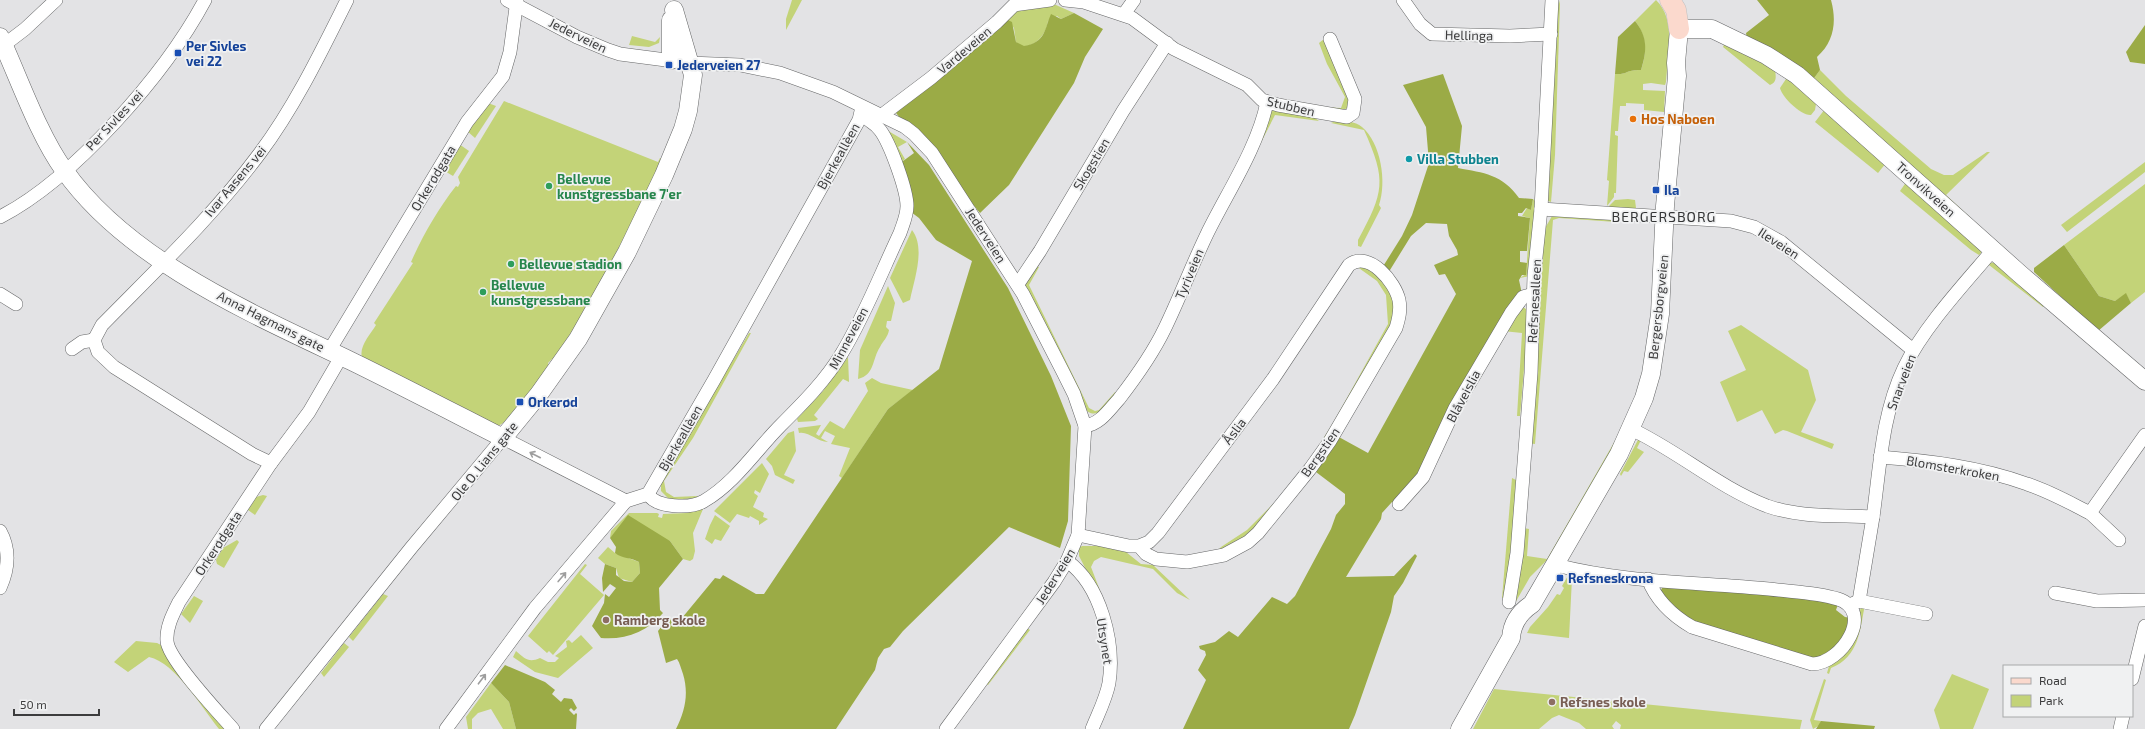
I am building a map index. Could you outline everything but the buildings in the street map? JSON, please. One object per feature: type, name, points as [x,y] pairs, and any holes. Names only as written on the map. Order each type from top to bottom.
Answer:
[{"type":"main road","points":[[1670,0],[1684,28]]},
{"type":"main road","points":[[1682,0],[1684,28]]},
{"type":"street","name":"Anna Hagmans gate","points":[[56,0],[25,29],[2,41],[45,136],[64,171],[112,222],[163,262],[254,313],[626,501]]},
{"type":"street","name":"Per Sivles vei","points":[[0,217],[21,207],[64,171],[104,133],[144,88],[179,43],[206,0]]},
{"type":"street","name":"Ivar Aasens vei","points":[[94,340],[102,325],[234,187],[261,153],[305,82],[347,0]]},
{"type":"street","name":"Vardeveien","points":[[882,115],[931,78],[997,22],[1010,3],[1050,0]]},
{"type":"street","name":"Stubben","points":[[1065,0],[1084,2],[1124,14],[1147,28],[1167,44],[1247,85],[1262,100],[1336,116],[1348,117],[1355,109],[1355,99],[1330,39]]},
{"type":"street","points":[[1124,14],[1134,0]]},
{"type":"street","name":"Hellinga","points":[[1403,0],[1420,24],[1432,34],[1510,36],[1551,34]]},
{"type":"street","name":"Refsnesalleen","points":[[1509,602],[1517,554],[1531,373],[1534,294],[1541,208],[1552,0]]},
{"type":"street","name":"Jederveien","points":[[514,2],[577,37],[620,54],[689,63],[740,65],[780,74],[819,86],[882,115],[914,134],[932,153],[1018,284],[1064,372],[1074,394],[1085,426],[1078,535],[1067,560],[1039,603],[946,729]]},
{"type":"street","name":"Orkerødgata","points":[[233,729],[174,658],[168,648],[167,634],[179,602],[271,463],[309,412],[335,354],[466,122],[503,76],[510,52],[514,2]]},
{"type":"street","name":"Ole O. Lians gate","points":[[670,60],[669,39],[674,5]]},
{"type":"street","name":"Ole O. Lians gate","points":[[266,729],[406,554],[539,394],[570,350],[627,252],[664,175],[683,129],[693,84],[693,75],[674,5]]},
{"type":"street","name":"Bergersborgveien","points":[[1460,729],[1511,638],[1519,632],[1530,614],[1532,604],[1619,454],[1644,398],[1656,344],[1660,314],[1665,216],[1677,76],[1689,52],[1684,28]]},
{"type":"street","name":"Tronvikveien","points":[[1684,28],[1712,29],[1742,42],[1798,76],[1993,250],[2145,381]]},
{"type":"street","name":"Skogstien","points":[[1018,284],[1040,251],[1131,98],[1167,44]]},
{"type":"street","name":"Tyriveien","points":[[1085,426],[1095,424],[1113,406],[1132,383],[1154,349],[1173,311],[1207,234],[1252,144],[1267,102]]},
{"type":"street","name":"Minneveien","points":[[648,494],[654,501],[669,505],[686,506],[703,502],[732,479],[829,374],[844,349],[900,233],[907,208],[901,180],[884,136],[878,127],[866,120],[862,107]]},
{"type":"street","name":"Bjerkeallèen","points":[[648,494],[714,380],[859,120],[862,107]]},
{"type":"street","name":"Ileveien","points":[[1541,208],[1731,221],[1754,227],[1767,233],[1822,274],[1913,350]]},
{"type":"street","name":"Snarveien","points":[[1855,603],[1873,517],[1880,457],[1892,401],[1903,369],[1913,350],[1993,250]]},
{"type":"street","name":"Åslia","points":[[1139,546],[1149,542],[1170,519],[1272,379],[1344,270],[1352,263],[1359,261]]},
{"type":"street","name":"Bergstien","points":[[1139,546],[1146,554],[1164,560],[1187,562],[1224,555],[1248,542],[1258,532],[1310,469],[1344,418],[1396,328],[1399,318],[1399,301],[1390,282],[1373,266],[1359,261]]},
{"type":"street","points":[[0,294],[16,304]]},
{"type":"street","name":"Blåveislia","points":[[1398,504],[1423,477],[1455,408],[1511,313],[1523,297],[1534,294]]},
{"type":"street","points":[[72,349],[82,342],[94,340],[98,352],[114,367],[252,454],[271,463]]},
{"type":"street","points":[[1631,429],[1687,460],[1742,495],[1768,506],[1823,516],[1873,517]]},
{"type":"street","points":[[2090,513],[2145,435]]},
{"type":"street","name":"Blomsterkroken","points":[[1880,457],[1952,465],[2006,477],[2051,493],[2090,513],[2119,540]]},
{"type":"street","points":[[446,729],[535,608],[626,501],[648,494]]},
{"type":"street","points":[[0,531],[8,551],[6,571],[0,588]]},
{"type":"street","points":[[1078,535],[1129,546],[1139,546]]},
{"type":"street","name":"Utsynet","points":[[1067,560],[1079,569],[1088,581],[1098,605],[1108,637],[1110,667],[1108,685],[1092,729]]},
{"type":"street","points":[[1556,565],[1625,577],[1821,595],[1855,603],[1926,614]]},
{"type":"street","points":[[1648,579],[1651,587],[1668,610],[1692,628],[1812,664],[1823,664],[1845,646],[1854,621],[1855,603]]},
{"type":"street","points":[[2055,593],[2097,601],[2145,600]]},
{"type":"street","points":[[2133,675],[2145,626]]},
{"type":"street","points":[[2120,729],[2123,717]]},
{"type":"green space","points":[[792,0],[802,0],[786,30],[786,19]]},
{"type":"green space","points":[[1557,0],[1559,0],[1560,4],[1555,155],[1551,202],[1548,201]]},
{"type":"green space","points":[[1656,0],[1663,8],[1669,28],[1670,39],[1666,82],[1665,85],[1651,83],[1643,84],[1643,90],[1665,91],[1664,112],[1644,110],[1644,104],[1626,103],[1626,106],[1620,106],[1618,131],[1615,131],[1615,135],[1618,136],[1616,193],[1614,193],[1614,197],[1607,206],[1609,181],[1607,180],[1615,74],[1622,74],[1633,70],[1641,70],[1645,45],[1642,33],[1635,21]]},
{"type":"green space","points":[[1757,0],[1831,0],[1834,16],[1833,31],[1827,45],[1817,57],[1820,70],[1812,81],[1747,39],[1746,33],[1769,15]]},
{"type":"green space","points":[[1056,5],[1074,13],[1061,19],[1057,16],[1048,21],[1045,31],[1039,40],[1030,45],[1020,46],[1016,42],[1014,28],[1007,19],[1018,11]]},
{"type":"green space","points":[[1074,13],[1103,29],[1085,57],[1074,83],[1009,185],[980,213],[896,113],[1006,19],[1012,22],[1016,42],[1024,46],[1037,42],[1045,30],[1051,14],[1061,19]]},
{"type":"green space","points":[[1635,21],[1642,33],[1645,44],[1641,70],[1633,70],[1622,74],[1615,74],[1618,37]]},
{"type":"green space","points":[[2145,25],[2145,64],[2130,62],[2126,52]]},
{"type":"green space","points":[[632,36],[655,42],[660,37],[659,43],[649,47],[629,45]]},
{"type":"green space","points":[[1324,39],[1351,98],[1350,106],[1339,111],[1327,111],[1301,105],[1301,102],[1319,107],[1341,108],[1345,97],[1327,64],[1319,43]]},
{"type":"green space","points":[[1725,42],[1775,70],[1775,81],[1770,85],[1723,47]]},
{"type":"green space","points":[[1820,70],[1846,96],[1931,169],[1944,175],[1953,175],[1987,152],[1990,152],[1946,195],[2011,255],[1812,81]]},
{"type":"green space","points":[[1443,74],[1462,126],[1458,168],[1476,171],[1492,176],[1506,184],[1519,198],[1533,199],[1531,210],[1526,208],[1522,213],[1518,213],[1518,216],[1530,218],[1527,251],[1520,251],[1520,262],[1527,263],[1526,275],[1522,275],[1519,280],[1522,294],[1428,460],[1395,503],[1392,502],[1382,513],[1381,519],[1346,577],[1394,576],[1415,554],[1417,556],[1403,583],[1394,596],[1391,612],[1355,715],[1349,729],[1183,729],[1206,680],[1198,670],[1206,655],[1205,651],[1200,649],[1199,646],[1215,642],[1229,631],[1238,637],[1272,597],[1287,604],[1295,596],[1331,529],[1336,515],[1345,504],[1345,494],[1312,469],[1337,436],[1368,453],[1456,294],[1445,274],[1439,275],[1434,265],[1458,255],[1457,250],[1449,236],[1447,224],[1426,223],[1411,236],[1390,270],[1384,271],[1382,268],[1402,236],[1412,215],[1429,163],[1426,127],[1403,85]]},
{"type":"green space","points":[[1786,79],[1792,80],[1816,104],[1815,110],[1811,115],[1797,109],[1781,92],[1780,88]]},
{"type":"green space","name":"Bellevue stadion","points":[[504,101],[658,162],[660,158],[663,160],[590,302],[554,360],[552,359],[548,363],[549,367],[531,392],[509,418],[502,424],[495,427],[363,360],[362,351],[365,342],[376,325],[374,323],[413,263],[411,262],[431,222],[449,195],[456,186],[458,187],[460,183],[458,177]]},
{"type":"green space","points":[[488,103],[496,106],[475,138],[467,131]]},
{"type":"green space","points":[[1275,109],[1311,115],[1319,121],[1275,115],[1251,162],[1270,112]]},
{"type":"green space","points":[[1825,109],[1886,163],[1878,173],[1815,122]]},
{"type":"green space","points":[[1336,121],[1353,122],[1362,127],[1369,134],[1374,143],[1381,163],[1382,185],[1379,205],[1381,208],[1361,247],[1358,246],[1358,240],[1367,224],[1377,198],[1379,175],[1371,147],[1364,130],[1331,123]]},
{"type":"green space","points":[[885,129],[907,142],[898,147],[905,159],[899,164]]},
{"type":"green space","points":[[907,142],[929,165],[1008,288],[1051,376],[1071,426],[1068,521],[1060,548],[1009,527],[903,631],[890,647],[884,649],[878,658],[875,670],[836,729],[676,729],[684,709],[686,695],[685,681],[677,659],[666,663],[658,631],[669,617],[677,624],[715,578],[720,579],[723,575],[756,594],[764,594],[888,409],[939,369],[972,261],[936,240],[919,218],[911,212],[899,164],[914,153]]},
{"type":"green space","points":[[459,144],[469,151],[453,176],[443,170]]},
{"type":"green space","points":[[2145,162],[2145,172],[2067,232],[2061,225]]},
{"type":"green space","points":[[1907,181],[1981,248],[1981,253],[1979,255],[1900,191]]},
{"type":"green space","points":[[2145,184],[2145,292],[2131,303],[2126,294],[2115,301],[2099,296],[2064,245]]},
{"type":"green space","points":[[1533,199],[1536,202],[1530,276],[1520,278],[1526,274],[1530,218],[1522,216],[1527,208],[1531,210]]},
{"type":"green space","points":[[1615,200],[1635,200],[1636,208],[1634,211],[1609,209],[1609,206]]},
{"type":"green space","points":[[1552,216],[1617,220],[1616,222],[1559,218],[1553,220],[1535,444],[1528,443],[1544,230]]},
{"type":"green space","points":[[912,230],[916,237],[918,246],[918,264],[910,300],[903,303],[890,278]]},
{"type":"green space","points":[[2064,245],[2099,296],[2115,301],[2126,293],[2131,303],[2098,331],[2034,272],[2034,268]]},
{"type":"green space","points":[[1998,262],[2044,305],[2043,307],[1989,265],[1990,263]]},
{"type":"green space","points":[[1037,266],[1039,267],[1029,285],[1089,408],[1095,411],[1099,410],[1115,392],[1116,394],[1107,406],[1100,412],[1091,413],[1087,411],[1025,287],[1025,284]]},
{"type":"green space","points":[[1356,266],[1373,269],[1396,297],[1395,320],[1331,434],[1297,475],[1311,458],[1333,423],[1388,324],[1386,295],[1377,281]]},
{"type":"green space","points":[[888,286],[895,303],[891,321],[887,321],[886,327],[889,330],[887,337],[877,352],[870,370],[863,377],[858,379],[860,350]]},
{"type":"green space","points":[[1520,305],[1529,311],[1520,416],[1517,416],[1522,333],[1503,331]]},
{"type":"green space","points":[[1741,325],[1808,370],[1816,400],[1801,432],[1834,444],[1832,449],[1787,431],[1783,430],[1775,434],[1762,410],[1737,422],[1720,382],[1746,370],[1728,331]]},
{"type":"green space","points":[[749,333],[751,333],[693,438],[664,481],[666,492],[674,497],[698,496],[696,498],[672,500],[661,491],[661,482]]},
{"type":"green space","points":[[848,357],[849,382],[843,379],[814,415],[818,419],[815,421],[798,422],[797,419],[823,391]]},
{"type":"green space","points":[[872,378],[881,383],[913,390],[888,409],[842,478],[839,476],[850,448],[831,444],[835,436],[825,431],[821,438],[828,442],[799,433],[798,428],[821,425],[816,434],[819,436],[830,421],[844,429],[868,391],[865,383]]},
{"type":"green space","points":[[794,431],[796,451],[784,475],[795,480],[793,484],[775,475],[772,466],[766,459],[788,433]]},
{"type":"green space","points":[[1639,438],[1641,440],[1637,448],[1644,452],[1628,472],[1624,471],[1621,476],[1620,474]]},
{"type":"green space","points":[[1616,439],[1617,443],[1549,558],[1530,577],[1515,603],[1524,528],[1529,529],[1527,556],[1547,559]]},
{"type":"green space","points":[[762,463],[769,474],[760,493],[755,490],[754,493],[758,496],[753,507],[764,513],[763,517],[768,519],[759,525],[759,521],[750,516],[749,518],[737,514],[730,523],[714,511]]},
{"type":"green space","points":[[1512,478],[1516,480],[1512,565],[1505,597],[1502,598]]},
{"type":"green space","points":[[263,495],[267,496],[255,515],[248,510],[256,497]]},
{"type":"green space","points":[[1277,500],[1246,539],[1216,553],[1221,547],[1247,530]]},
{"type":"green space","points":[[702,507],[703,509],[693,533],[695,551],[693,559],[690,561],[683,559],[670,541],[618,529],[610,538],[611,531],[629,513],[657,513],[659,514],[658,517],[662,518],[663,514],[687,513]]},
{"type":"green space","points":[[628,515],[670,541],[683,559],[659,588],[660,610],[663,613],[657,620],[643,630],[627,636],[619,638],[601,638],[592,626],[604,603],[605,594],[609,597],[616,588],[610,584],[603,592],[602,578],[605,564],[616,568],[616,575],[624,581],[632,582],[640,573],[639,562],[615,553],[616,547],[610,538]]},
{"type":"green space","points":[[715,515],[730,526],[721,541],[715,539],[712,544],[705,539]]},
{"type":"green space","points":[[237,540],[239,542],[224,568],[217,564],[216,560],[223,548]]},
{"type":"green space","points":[[1082,546],[1104,546],[1126,552],[1141,564],[1153,565],[1190,600],[1177,593],[1153,569],[1101,557],[1094,561],[1091,567],[1109,614],[1079,556],[1079,548]]},
{"type":"green space","points":[[608,547],[615,553],[639,562],[640,573],[632,582],[619,578],[616,568],[605,564],[598,558]]},
{"type":"green space","points":[[585,564],[587,565],[580,574],[604,595],[553,655],[549,651],[547,653],[528,636]]},
{"type":"green space","points":[[1569,574],[1579,576],[1579,578],[1572,578],[1569,638],[1527,633],[1530,627],[1548,607],[1557,594],[1560,595],[1564,588],[1562,586]]},
{"type":"green space","points":[[1663,586],[1779,594],[1838,604],[1836,610],[1845,617],[1851,618],[1848,633],[1822,660],[1695,626],[1660,592]]},
{"type":"green space","points":[[383,594],[388,596],[353,641],[349,637]]},
{"type":"green space","points":[[194,596],[203,601],[190,623],[181,614]]},
{"type":"green space","points":[[1865,604],[1857,642],[1853,650],[1840,663],[1831,668],[1829,674],[1827,673],[1829,666],[1853,637],[1861,607]]},
{"type":"green space","points":[[1027,628],[1030,630],[988,685],[986,684]]},
{"type":"green space","points":[[581,635],[593,648],[558,678],[535,672],[513,657],[516,651],[530,660],[540,658],[548,662],[555,662],[559,658],[555,656],[567,647],[566,641],[569,640],[572,643]]},
{"type":"green space","points":[[136,641],[157,643],[163,646],[229,729],[219,729],[188,687],[169,668],[159,661],[149,657],[128,672],[114,662]]},
{"type":"green space","points":[[344,643],[349,647],[324,677],[321,673]]},
{"type":"green space","points":[[505,665],[545,682],[555,690],[552,694],[561,702],[564,698],[572,699],[577,708],[574,711],[571,708],[569,710],[574,715],[576,713],[577,714],[576,729],[516,729],[509,702],[491,683]]},
{"type":"green space","points":[[1952,674],[1989,689],[1973,729],[1940,729],[1934,710]]},
{"type":"green space","points":[[1824,679],[1826,680],[1814,720],[1821,721],[1820,725],[1813,729],[1810,720]]},
{"type":"green space","points":[[491,683],[509,702],[516,729],[503,729],[491,709],[478,713],[472,719],[472,729],[468,729],[466,717]]},
{"type":"green space","name":"Refsnes skole","points":[[1494,689],[1802,720],[1800,729],[1620,729],[1621,725],[1616,721],[1612,726],[1614,729],[1586,729],[1579,723],[1559,715],[1552,718],[1539,729],[1473,729]]},
{"type":"green space","points":[[1821,721],[1875,726],[1874,729],[1816,729]]},
{"type":"place","name":"Per Sivles vei 22","points":[[178,53]]},
{"type":"place","name":"Jederveien 27","points":[[669,65]]},
{"type":"place","name":"Hos Naboen","points":[[1633,119]]},
{"type":"place","name":"Villa Stubben","points":[[1409,159]]},
{"type":"place","name":"Bellevue kunstgressbane 7'er","points":[[549,186]]},
{"type":"place","name":"Ila","points":[[1656,190]]},
{"type":"place","name":"Bellevue stadion","points":[[511,264]]},
{"type":"place","name":"Bellevue kunstgressbane","points":[[483,292]]},
{"type":"place","name":"Orkerød","points":[[520,402]]},
{"type":"place","name":"Refsneskrona","points":[[1560,578]]},
{"type":"place","name":"Ramberg skole","points":[[606,620]]},
{"type":"place","name":"Refsnes skole","points":[[1552,702]]},
{"type":"district","name":"BERGERSBORG","points":[[1664,217]]}]
